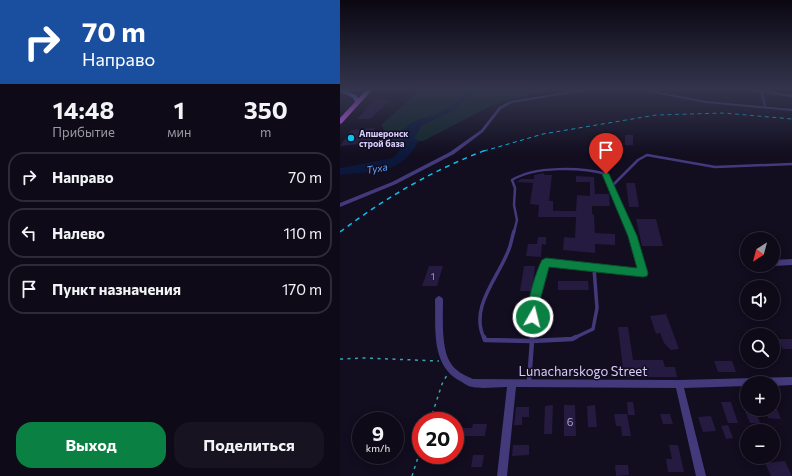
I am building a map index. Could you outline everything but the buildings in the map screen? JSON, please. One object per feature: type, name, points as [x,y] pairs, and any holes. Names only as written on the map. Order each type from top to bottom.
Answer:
[{"type":"main road","points":[[340,122],[348,111]]},
{"type":"street","points":[[340,205],[394,183],[445,157],[482,131],[497,111]]},
{"type":"street","points":[[780,263],[792,262]]},
{"type":"street","points":[[439,299],[440,342],[450,370]]},
{"type":"street","name":"Lunacharskogo Street","points":[[450,370],[473,384],[679,384],[792,381]]},
{"type":"street","points":[[679,384],[701,476]]},
{"type":"street","points":[[502,476],[512,385]]},
{"type":"lane","points":[[611,187],[638,160],[648,156],[715,167],[792,164]]},
{"type":"lane","points":[[529,385],[532,341],[534,304],[546,262],[643,273],[633,236],[606,174],[587,170],[534,172],[515,176],[512,180],[515,188],[514,204],[517,220],[509,250],[484,298],[479,328],[485,340],[532,341],[572,339],[593,329],[597,308],[594,268]]},
{"type":"path","points":[[340,359],[352,357],[374,358],[420,363],[446,360]]},
{"type":"path","points":[[433,412],[442,384],[450,370]]},
{"type":"path","points":[[412,476],[416,464]]},
{"type":"green space","points":[[396,111],[481,111],[423,141],[382,142],[389,136],[381,125]]},
{"type":"water","name":"Туха","points":[[442,111],[453,111],[422,125],[414,138],[418,141],[412,152],[395,166],[375,171],[340,175],[340,168],[393,158],[402,148],[403,139],[401,132],[406,127],[414,122]]},
{"type":"railway","points":[[484,151],[543,134],[656,115],[724,113],[792,119]]},
{"type":"railway","points":[[340,232],[392,196],[447,166],[486,150]]},
{"type":"place","name":"Апшеронск строй база","points":[[351,138]]},
{"type":"route","points":[[533,317],[534,304],[546,262],[643,273],[633,236],[606,174]]}]
